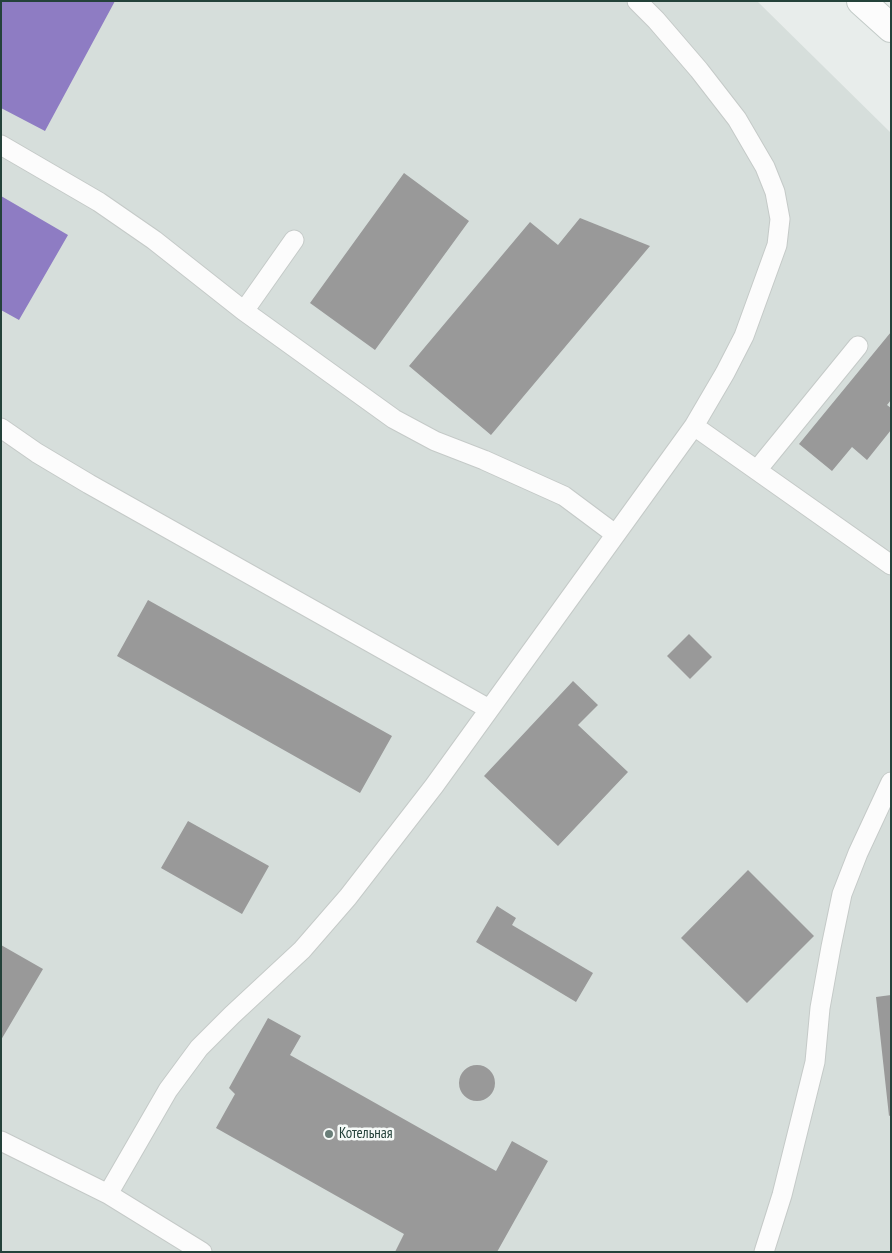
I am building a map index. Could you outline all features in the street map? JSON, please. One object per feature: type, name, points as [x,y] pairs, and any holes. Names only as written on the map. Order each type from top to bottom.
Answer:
[{"type":"main road","points":[[862,1],[891,28]]},
{"type":"lane","points":[[108,1194],[168,1090],[199,1048],[232,1014],[302,950],[348,897],[395,838],[694,426],[744,336],[778,245],[780,219],[775,192],[765,167],[736,119],[699,70],[637,1]]},
{"type":"lane","points":[[1,144],[99,202],[146,234],[244,311],[394,419],[436,440],[564,496],[615,534]]},
{"type":"lane","points":[[244,311],[294,240]]},
{"type":"lane","points":[[758,470],[858,346]]},
{"type":"lane","points":[[694,426],[891,565]]},
{"type":"lane","points":[[1,428],[37,453],[89,484],[489,709]]},
{"type":"lane","points":[[764,1252],[782,1195],[815,1062],[820,1008],[842,894],[858,853],[891,782]]},
{"type":"lane","points":[[1,1141],[108,1194],[202,1252]]},
{"type":"shaded area","points":[[1,1],[757,1],[891,133],[891,1252],[1,1252]]},
{"type":"building: Офисы","points":[[1,1],[115,1],[45,131],[1,108]]},
{"type":"building: Офисы","points":[[1,196],[68,235],[19,320],[1,310]]},
{"type":"building: Промзона","points":[[404,173],[469,221],[375,350],[310,303]]},
{"type":"building: Промзона","points":[[580,218],[650,246],[491,435],[409,366],[530,222],[558,245]]},
{"type":"building: Промзона","points":[[891,332],[891,400],[887,405],[891,408],[891,430],[867,460],[852,447],[832,471],[799,444]]},
{"type":"building: Промзона","points":[[148,600],[392,736],[360,793],[117,656]]},
{"type":"building: Промзона","points":[[689,634],[712,657],[690,679],[667,656]]},
{"type":"building: Промзона","points":[[573,681],[598,705],[578,725],[628,772],[558,846],[484,776]]},
{"type":"building: Промзона","points":[[188,821],[269,866],[242,914],[161,868]]},
{"type":"building: Промзона","points":[[748,870],[814,936],[747,1003],[681,938]]},
{"type":"building: Промзона","points":[[497,906],[516,918],[512,925],[593,973],[576,1002],[476,942]]},
{"type":"building: Промзона","points":[[1,945],[43,969],[1,1040]]},
{"type":"building: Промзона","points":[[891,995],[891,1115],[889,1116],[876,997]]},
{"type":"building: Промзона","name":"Котельная","points":[[268,1018],[301,1036],[290,1055],[496,1171],[512,1141],[548,1161],[497,1252],[395,1252],[404,1234],[216,1128],[235,1094],[229,1088]]},
{"type":"building: Промзона","points":[[477,1065],[484,1066],[490,1070],[494,1076],[494,1090],[490,1096],[484,1100],[477,1101],[470,1100],[464,1096],[460,1090],[459,1083],[460,1076],[464,1070],[470,1066]]},
{"type":"place","name":"Котельная","points":[[329,1134]]}]
